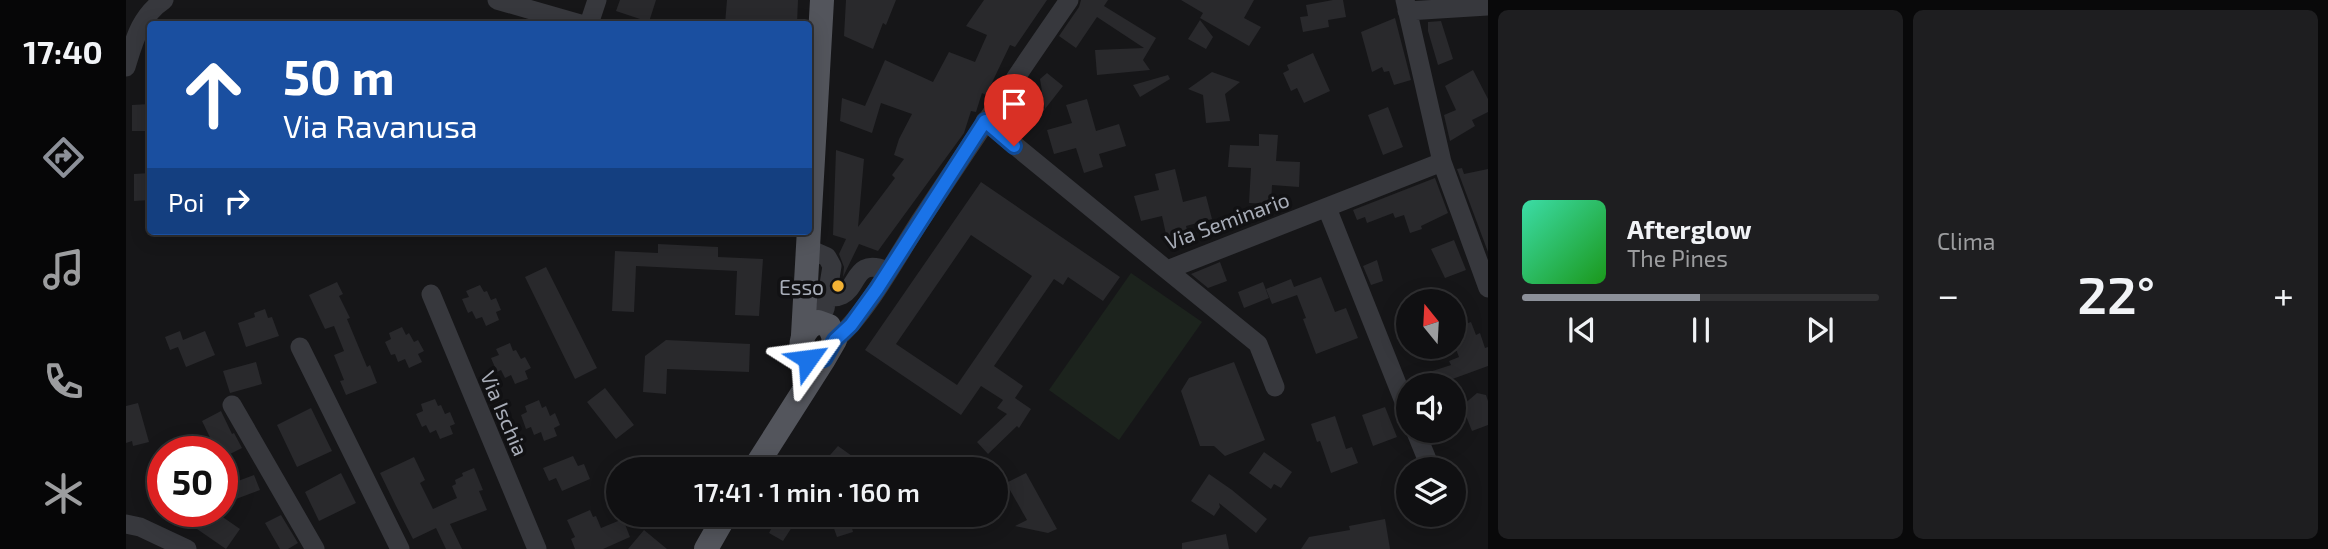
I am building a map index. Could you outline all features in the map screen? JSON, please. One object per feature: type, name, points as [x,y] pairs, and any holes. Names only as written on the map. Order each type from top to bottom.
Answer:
[{"type":"main road","points":[[812,132],[822,0]]},
{"type":"main road","points":[[809,235],[804,287],[820,348]]},
{"type":"main road","points":[[761,457],[770,441],[797,369],[820,348],[820,295],[809,249]]},
{"type":"main road","points":[[706,549],[719,527]]},
{"type":"street","points":[[126,66],[145,16],[164,0]]},
{"type":"street","points":[[497,0],[570,21]]},
{"type":"street","points":[[590,21],[597,0]]},
{"type":"street","points":[[820,348],[851,325],[877,289],[985,121],[1069,0]]},
{"type":"street","points":[[1488,6],[1406,5],[1442,162],[1488,288]]},
{"type":"street","name":"Via Seminario","points":[[985,121],[1167,270],[1442,162]]},
{"type":"street","points":[[1327,208],[1396,381]]},
{"type":"street","points":[[809,249],[827,257],[832,266],[858,273]]},
{"type":"street","points":[[832,266],[820,295],[841,297],[848,292],[858,273],[868,268],[877,267],[887,271]]},
{"type":"street","points":[[1167,270],[1258,344],[1275,387]]},
{"type":"street","name":"Via Ischia","points":[[431,294],[537,549]]},
{"type":"street","points":[[300,347],[400,549]]},
{"type":"street","points":[[232,405],[316,549]]},
{"type":"street","points":[[126,524],[140,527],[168,544],[187,549]]},
{"type":"shaded area","points":[[1131,273],[1202,322],[1119,440],[1049,390]]},
{"type":"building","points":[[620,0],[656,0],[649,21],[616,11]]},
{"type":"building","points":[[727,0],[798,0],[797,21],[725,21]]},
{"type":"building","points":[[846,0],[896,0],[873,49],[844,36]]},
{"type":"building","points":[[984,0],[1047,0],[1015,47],[1010,45],[986,95],[982,93],[976,112],[971,111],[964,133],[878,251],[859,244],[843,277],[844,267],[839,254],[846,239],[833,235],[836,150],[864,159],[858,227],[895,178],[892,175],[904,159],[894,155],[912,114],[881,103],[872,133],[840,121],[842,98],[865,106],[885,60],[933,82],[949,52],[975,62],[987,35],[966,26]]},
{"type":"building","points":[[1081,0],[1108,0],[1104,6],[1156,38],[1143,60],[1150,70],[1097,75],[1095,50],[1144,48],[1097,17],[1076,48],[1059,36]]},
{"type":"building","points":[[1181,0],[1254,0],[1244,18],[1261,27],[1249,46],[1200,18],[1203,13]]},
{"type":"building","points":[[1343,0],[1346,17],[1328,20],[1329,27],[1303,32],[1300,17],[1308,16],[1306,5]]},
{"type":"building","points":[[1395,18],[1411,80],[1394,85],[1389,71],[1384,72],[1382,67],[1372,72],[1361,32]]},
{"type":"building","points":[[1200,20],[1213,37],[1206,49],[1188,39]]},
{"type":"building","points":[[1441,21],[1453,59],[1438,65],[1428,22]]},
{"type":"building","points":[[1313,53],[1330,91],[1304,103],[1297,88],[1291,91],[1283,73],[1289,70],[1287,65]]},
{"type":"building","points":[[1473,70],[1488,99],[1488,112],[1472,120],[1475,126],[1450,141],[1444,115],[1456,110],[1445,86]]},
{"type":"building","points":[[1212,72],[1240,82],[1225,94],[1230,121],[1206,123],[1203,95],[1188,89]]},
{"type":"building","points":[[1047,73],[1063,86],[1045,109],[1040,79]]},
{"type":"building","points":[[1168,75],[1170,79],[1140,97],[1133,85]]},
{"type":"building","points":[[1022,92],[1045,109],[1034,123],[1012,107]]},
{"type":"building","points":[[1087,99],[1096,131],[1119,124],[1126,146],[1099,154],[1103,167],[1084,173],[1076,148],[1054,154],[1047,130],[1072,123],[1066,105]]},
{"type":"building","points":[[147,104],[147,131],[132,131],[132,105]]},
{"type":"building","points":[[1388,107],[1403,147],[1383,155],[1368,115]]},
{"type":"building","points":[[1259,134],[1278,135],[1276,161],[1300,162],[1299,187],[1272,185],[1271,204],[1249,203],[1251,168],[1228,167],[1230,145],[1259,146]]},
{"type":"building","points":[[1462,168],[1464,174],[1488,169],[1488,252],[1457,169]]},
{"type":"building","points":[[1175,169],[1183,202],[1206,196],[1212,219],[1186,226],[1189,238],[1168,243],[1162,216],[1141,221],[1134,196],[1159,190],[1155,174]]},
{"type":"building","points":[[147,173],[147,200],[134,201],[134,174]]},
{"type":"building","points":[[1435,178],[1448,213],[1421,226],[1422,229],[1410,233],[1404,215],[1395,218],[1393,213],[1367,223],[1365,217],[1357,220],[1353,210]]},
{"type":"building","points":[[981,182],[1120,277],[1103,301],[1068,277],[1063,285],[1054,279],[994,366],[1023,386],[1015,398],[1031,409],[1019,428],[1017,426],[988,454],[977,442],[1007,414],[997,408],[1003,400],[981,386],[961,415],[865,350]],"holes":[[[971,235],[1032,276],[957,385],[896,344]]]},
{"type":"building","points":[[1454,240],[1466,270],[1445,278],[1431,249]]},
{"type":"building","points":[[658,244],[718,247],[718,257],[763,259],[759,316],[735,315],[737,271],[636,266],[634,312],[612,311],[615,251],[658,253]]},
{"type":"building","points":[[1377,260],[1383,281],[1371,285],[1363,266]]},
{"type":"building","points":[[1220,262],[1227,281],[1208,288],[1191,274]]},
{"type":"building","points":[[546,267],[597,368],[575,379],[525,277]]},
{"type":"building","points":[[1321,277],[1335,312],[1346,308],[1358,338],[1316,354],[1297,295],[1272,304],[1266,289],[1291,279],[1294,287]]},
{"type":"building","points":[[337,282],[343,294],[339,296],[350,318],[347,319],[367,367],[370,365],[377,383],[346,395],[340,381],[344,380],[334,355],[344,351],[334,326],[325,329],[309,295]]},
{"type":"building","points":[[1263,282],[1269,298],[1244,308],[1238,292]]},
{"type":"building","points":[[480,285],[491,300],[496,298],[501,310],[496,312],[499,320],[486,326],[482,317],[476,319],[472,311],[468,313],[462,299],[469,297],[466,291]]},
{"type":"building","points":[[265,309],[268,318],[272,317],[279,336],[246,347],[238,323],[255,317],[254,313]]},
{"type":"building","points":[[1471,322],[1476,335],[1480,333],[1485,348],[1488,347],[1488,366],[1466,374],[1426,373],[1451,365],[1449,361],[1454,359],[1466,359],[1466,324]]},
{"type":"building","points":[[402,327],[414,342],[418,340],[424,351],[418,354],[422,362],[409,368],[405,359],[398,362],[395,354],[391,355],[385,342],[391,339],[389,333]]},
{"type":"building","points":[[180,331],[183,340],[205,331],[215,355],[186,367],[178,347],[170,350],[165,337]]},
{"type":"building","points":[[666,340],[750,344],[749,372],[667,369],[666,394],[643,392],[645,356]]},
{"type":"building","points":[[510,343],[513,351],[516,350],[521,359],[525,357],[531,368],[525,371],[528,379],[515,384],[511,375],[505,378],[501,370],[497,372],[491,358],[499,355],[496,349]]},
{"type":"building","points":[[256,362],[262,384],[230,393],[223,371]]},
{"type":"building","points":[[1234,362],[1265,440],[1225,456],[1214,446],[1200,446],[1181,391],[1189,378]]},
{"type":"building","points":[[605,388],[634,425],[616,439],[587,402]]},
{"type":"building","points":[[1477,393],[1486,395],[1488,425],[1472,431],[1466,416],[1466,403]]},
{"type":"building","points":[[435,399],[445,414],[450,412],[455,424],[450,426],[453,434],[440,439],[436,430],[430,433],[426,425],[422,427],[416,414],[423,411],[421,404]]},
{"type":"building","points":[[539,400],[542,408],[546,406],[550,416],[555,413],[560,425],[554,428],[557,436],[544,441],[541,432],[534,435],[531,427],[526,429],[521,415],[527,412],[525,406]]},
{"type":"building","points":[[138,403],[147,442],[133,446],[132,441],[126,443],[126,406]]},
{"type":"building","points":[[1385,407],[1396,437],[1373,446],[1362,415]]},
{"type":"building","points":[[311,408],[332,451],[297,467],[277,425]]},
{"type":"building","points":[[221,411],[232,434],[236,436],[209,436],[202,421]]},
{"type":"building","points":[[1335,416],[1346,449],[1352,447],[1358,463],[1331,473],[1311,424]]},
{"type":"building","points":[[838,446],[852,456],[851,457],[828,457]]},
{"type":"building","points":[[1264,452],[1292,472],[1281,488],[1274,484],[1271,489],[1249,473]]},
{"type":"building","points":[[573,456],[578,466],[584,464],[590,479],[562,491],[556,478],[549,481],[543,468]]},
{"type":"building","points":[[414,457],[425,480],[420,483],[433,509],[457,498],[452,486],[456,484],[455,480],[463,476],[462,473],[474,468],[487,510],[450,524],[462,549],[446,549],[436,528],[413,539],[380,473]]},
{"type":"building","points":[[341,473],[356,503],[319,521],[305,492]]},
{"type":"building","points":[[1026,473],[1057,529],[1048,533],[1015,526],[1027,520],[1008,482]]},
{"type":"building","points":[[1209,474],[1267,519],[1256,533],[1219,503],[1220,507],[1214,516],[1191,501]]},
{"type":"building","points":[[254,475],[260,490],[238,498],[238,481]]},
{"type":"building","points":[[590,510],[601,528],[626,527],[630,537],[603,549],[575,549],[571,539],[575,537],[567,520]]},
{"type":"building","points":[[281,515],[298,543],[288,549],[280,549],[265,523]]},
{"type":"building","points":[[1385,519],[1390,549],[1301,549],[1309,537],[1350,530],[1349,526]]},
{"type":"building","points":[[237,527],[240,529],[226,549],[197,529]]},
{"type":"building","points":[[772,527],[792,527],[783,541],[769,533]]},
{"type":"building","points":[[833,527],[852,527],[853,532],[837,537]]},
{"type":"building","points":[[644,530],[667,549],[628,549]]},
{"type":"building","points":[[1226,534],[1229,549],[1182,549],[1182,543]]},
{"type":"place","name":"Esso","points":[[838,286]]},
{"type":"route","points":[[808,359],[824,359],[835,340],[851,325],[985,121],[1014,146]]}]
